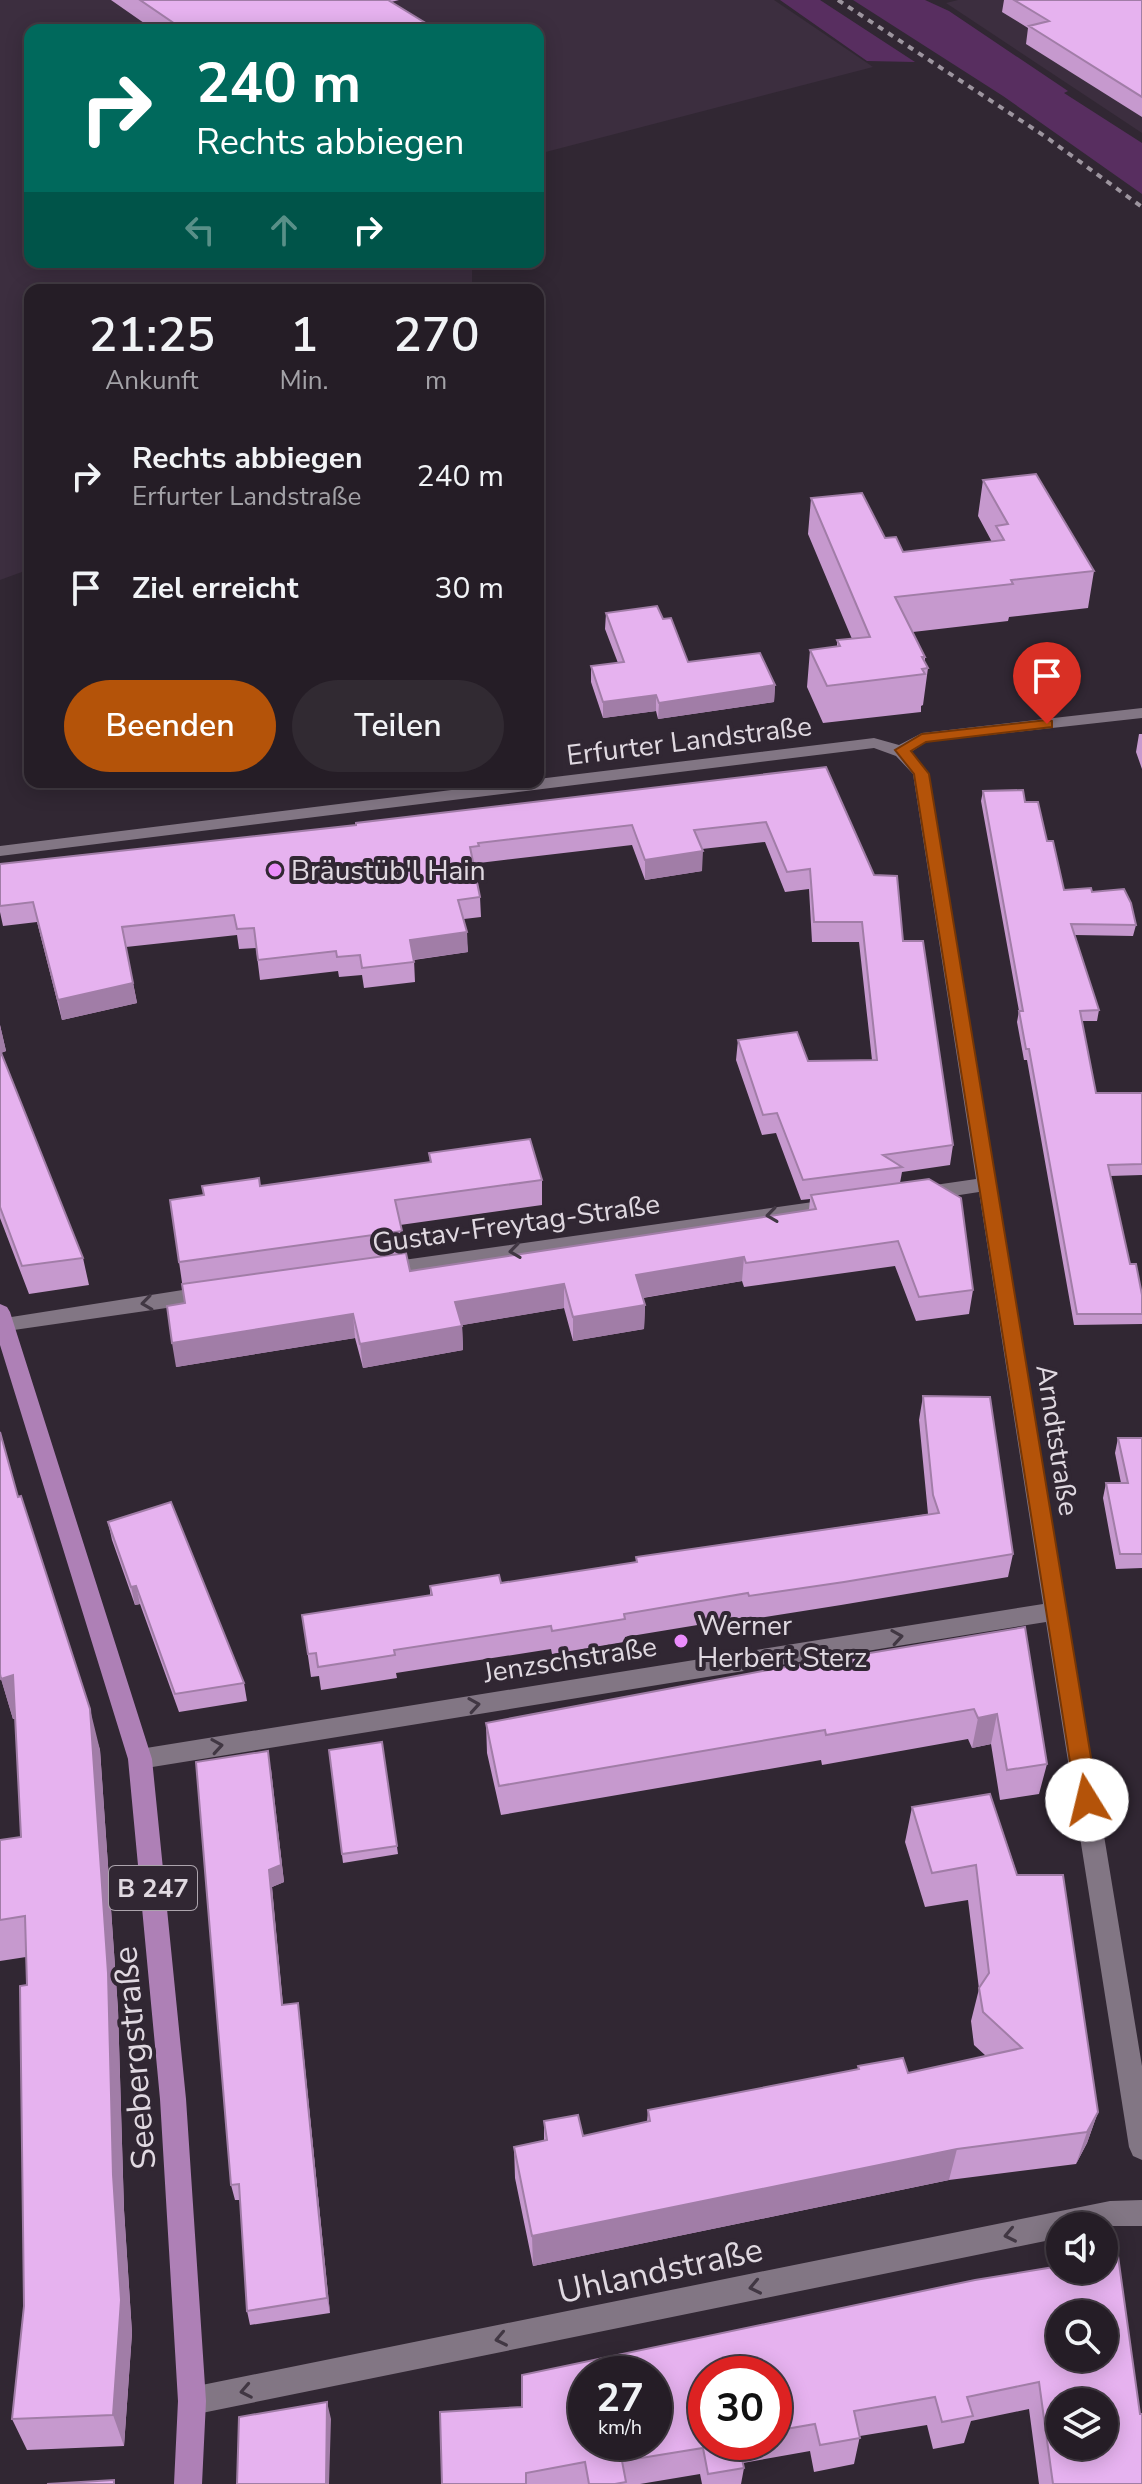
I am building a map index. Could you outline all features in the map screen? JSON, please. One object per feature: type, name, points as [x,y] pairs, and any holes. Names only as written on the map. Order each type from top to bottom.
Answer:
[{"type":"main road","name":"Seebergstraße","points":[[3,1319],[140,1759],[173,2099],[192,2401],[188,2484]]},
{"type":"street","name":"Erfurter Landstraße","points":[[544,784],[874,743],[902,750],[922,738],[1142,713]]},
{"type":"street","name":"Arndtstraße","points":[[902,750],[921,774],[1142,2147]]},
{"type":"street","name":"Erfurter Landstraße","points":[[0,851],[510,788]]},
{"type":"street","points":[[896,1197],[988,1184]]},
{"type":"street","name":"Gustav-Freytag-Straße","points":[[358,1273],[848,1204]]},
{"type":"street","points":[[3,1319],[231,1291]]},
{"type":"street","name":"Jenzschstraße","points":[[140,1759],[1057,1611]]},
{"type":"street","name":"Uhlandstraße","points":[[192,2401],[1110,2214],[1142,2213]]},
{"type":"shaded area","points":[[0,0],[774,0],[873,67],[544,152],[544,24],[24,24],[24,268],[472,268],[472,284],[24,284],[24,571],[0,580]]},
{"type":"shaded area","points":[[780,0],[820,0],[915,62],[867,61]]},
{"type":"shaded area","points":[[853,0],[925,0],[949,11],[1068,91],[1064,93],[1142,143],[1142,194],[1003,96]]},
{"type":"shaded area","points":[[958,0],[1142,0],[1142,133],[946,3]]},
{"type":"building","points":[[140,0],[388,0],[427,24],[175,24]]},
{"type":"building","points":[[1014,0],[1142,0],[1142,97],[1029,26],[1049,21]]},
{"type":"building","points":[[1036,474],[1094,571],[895,597],[925,657],[922,657],[928,668],[922,669],[925,674],[827,686],[810,650],[840,646],[837,640],[870,637],[811,498],[862,493],[885,538],[896,537],[903,552],[1004,540],[996,526],[1008,524],[983,480]]},
{"type":"building","points":[[657,606],[663,619],[671,618],[688,662],[760,653],[775,685],[659,703],[656,695],[603,702],[591,666],[624,662],[606,613]]},
{"type":"building","points":[[826,767],[874,875],[897,876],[903,941],[923,941],[953,1145],[883,1155],[902,1167],[803,1180],[777,1113],[763,1115],[738,1040],[797,1032],[808,1061],[877,1060],[862,922],[814,922],[810,869],[787,872],[766,822],[694,830],[703,851],[645,860],[632,825],[478,843],[479,846],[470,847],[480,897],[458,900],[467,932],[410,940],[414,962],[362,968],[360,955],[337,957],[336,951],[258,960],[254,928],[237,929],[234,915],[122,927],[133,983],[58,1000],[33,902],[0,906],[0,864],[356,825]]},
{"type":"building","points":[[1023,790],[1025,802],[1038,802],[1047,841],[1053,841],[1064,890],[1091,888],[1092,892],[1124,889],[1136,925],[1071,924],[1099,1010],[1080,1011],[1096,1093],[1142,1093],[1142,1164],[1108,1165],[1130,1264],[1136,1264],[1142,1314],[1077,1314],[1029,1049],[1026,1049],[1019,1011],[1023,1011],[983,791]]},
{"type":"building","points":[[0,1050],[83,1258],[22,1266],[0,1207]]},
{"type":"building","points":[[530,1139],[542,1180],[395,1200],[402,1231],[179,1262],[170,1200],[204,1195],[202,1186],[259,1178],[260,1186],[431,1162],[429,1153]]},
{"type":"building","points":[[929,1179],[961,1198],[973,1290],[919,1297],[898,1241],[746,1263],[744,1257],[636,1275],[645,1305],[573,1317],[564,1284],[455,1302],[462,1326],[360,1344],[353,1314],[172,1343],[167,1306],[185,1303],[182,1284],[406,1253],[410,1271],[816,1209],[811,1195]]},
{"type":"building","points":[[923,1396],[990,1397],[1013,1554],[749,1596],[748,1593],[624,1614],[625,1619],[552,1631],[551,1626],[394,1650],[395,1655],[318,1667],[316,1653],[308,1654],[302,1615],[432,1595],[430,1586],[499,1575],[501,1583],[637,1562],[636,1557],[939,1513],[933,1495]]},
{"type":"building","points":[[0,1432],[18,1497],[21,1496],[90,1709],[108,1973],[113,2175],[121,2300],[113,2415],[12,2419],[24,2306],[20,1986],[27,1985],[25,1916],[0,1920],[0,1840],[21,1837],[13,1675],[1,1679],[0,1674]]},
{"type":"building","points":[[1118,1438],[1142,1438],[1142,1554],[1120,1554],[1106,1483],[1128,1483]]},
{"type":"building","points":[[171,1502],[244,1683],[175,1694],[136,1586],[131,1587],[108,1522]]},
{"type":"building","points":[[1025,1627],[1047,1764],[1007,1770],[997,1714],[978,1718],[974,1709],[826,1735],[825,1730],[499,1786],[486,1723],[768,1670]]},
{"type":"building","points":[[382,1742],[397,1846],[342,1854],[329,1750]]},
{"type":"building","points":[[268,1751],[281,1865],[269,1870],[282,2005],[298,2003],[327,2298],[247,2311],[239,2184],[231,2185],[196,1762]]},
{"type":"building","points":[[990,1794],[1017,1875],[1063,1875],[1098,2112],[1087,2132],[957,2149],[532,2236],[514,2147],[547,2140],[544,2121],[578,2115],[583,2136],[650,2121],[648,2110],[859,2069],[858,2066],[903,2058],[908,2073],[1022,2048],[983,2012],[979,1988],[989,1973],[976,1865],[932,1873],[912,1807]]},
{"type":"building","points":[[1118,2256],[1142,2414],[1142,2484],[1053,2484],[1050,2460],[1118,2460],[1118,2388],[1046,2388],[1046,2433],[1039,2382],[967,2397],[973,2416],[942,2422],[935,2397],[854,2411],[860,2438],[820,2445],[815,2424],[792,2428],[792,2356],[688,2356],[688,2450],[672,2453],[672,2356],[613,2356],[975,2280],[1046,2268],[1046,2284],[1118,2284]]},
{"type":"building","points":[[568,2365],[568,2460],[628,2460],[622,2461],[626,2482],[589,2484],[585,2462],[526,2473],[526,2484],[442,2484],[440,2412],[522,2407],[522,2375]]},
{"type":"building","points":[[327,2402],[326,2484],[237,2484],[239,2417]]},
{"type":"building","points":[[705,2460],[742,2460],[744,2468],[708,2474]]},
{"type":"building","points":[[114,2480],[114,2484],[47,2484]]},
{"type":"railway","points":[[838,0],[1046,137],[1142,207]]},
{"type":"place","name":"Bräustüb'l Hain","points":[[275,870]]},
{"type":"place","name":"Werner Herbert Sterz","points":[[681,1641]]},
{"type":"route","points":[[1047,724],[922,738],[902,750],[921,774],[1087,1800]]}]
